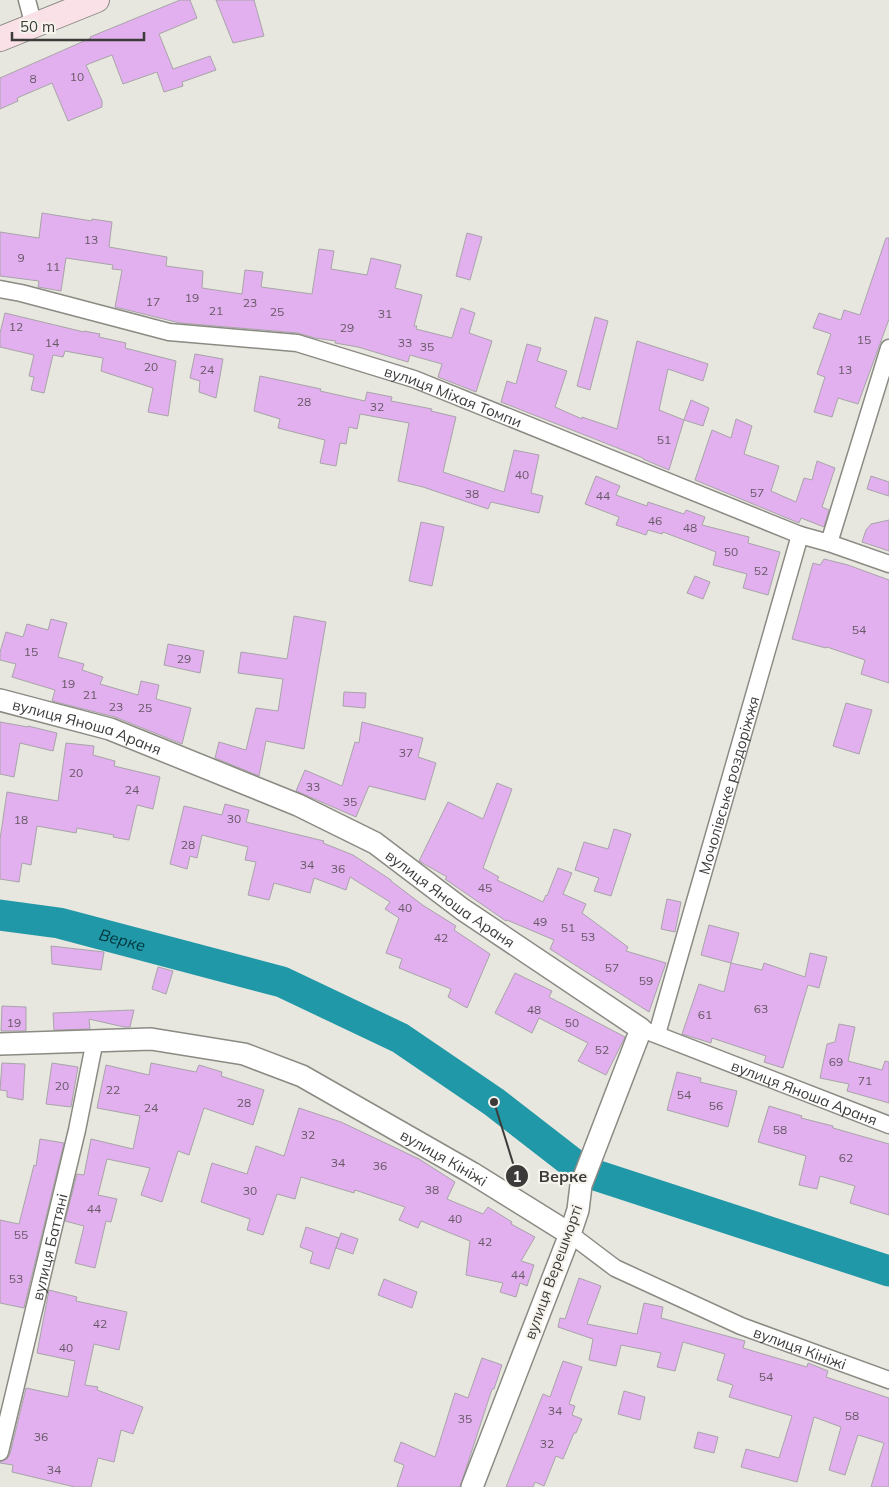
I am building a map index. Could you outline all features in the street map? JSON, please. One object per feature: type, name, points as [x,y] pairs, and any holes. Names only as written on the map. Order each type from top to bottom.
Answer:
[{"type":"main road","points":[[0,39],[97,0]]},
{"type":"street","points":[[27,0],[34,26]]},
{"type":"street","name":"вулиця Міхая Томпи","points":[[0,289],[169,332],[297,343],[414,379],[800,536],[830,543],[889,564]]},
{"type":"street","points":[[830,543],[889,348]]},
{"type":"street","name":"Мочолівське роздоріжжя","points":[[649,1032],[800,536]]},
{"type":"street","name":"вулиця Яноша Араня","points":[[0,700],[110,729],[298,805],[375,843],[462,909],[649,1032],[889,1125]]},
{"type":"street","name":"вулиця Верешморті","points":[[472,1487],[570,1234],[578,1210],[581,1185],[649,1032]]},
{"type":"street","name":"вулиця Кініжі","points":[[0,1044],[151,1039],[244,1054],[302,1076],[472,1173],[570,1234],[615,1268],[741,1326],[889,1380]]},
{"type":"street","name":"вулиця Баттяні","points":[[0,1452],[78,1130],[95,1040]]},
{"type":"building","points":[[180,0],[190,0],[197,18],[159,34],[173,69],[210,56],[216,70],[182,82],[183,86],[164,92],[157,72],[123,84],[112,55],[86,65],[102,101],[102,107],[68,121],[52,83],[17,98],[18,101],[0,109],[0,78],[90,37]]},
{"type":"building","points":[[216,0],[254,0],[264,36],[233,43]]},
{"type":"building","points":[[42,213],[92,221],[92,219],[112,222],[109,247],[167,257],[166,266],[203,271],[202,288],[242,294],[245,270],[263,272],[261,287],[312,294],[319,249],[334,251],[331,269],[367,275],[371,258],[401,265],[395,288],[422,295],[414,326],[417,326],[416,329],[452,338],[461,308],[475,313],[469,333],[492,341],[476,392],[438,377],[442,364],[410,355],[408,362],[358,347],[335,343],[336,341],[298,333],[180,323],[115,307],[122,270],[112,269],[113,265],[66,258],[61,291],[38,287],[39,281],[0,276],[0,232],[39,238]]},
{"type":"building","points":[[467,233],[482,237],[470,280],[456,276]]},
{"type":"building","points":[[886,238],[889,238],[889,319],[858,404],[838,398],[832,417],[814,412],[825,377],[817,374],[831,334],[813,328],[819,313],[841,320],[844,310],[860,315]]},
{"type":"building","points":[[5,313],[84,332],[100,334],[99,337],[126,343],[125,348],[176,361],[168,416],[148,412],[153,388],[101,371],[103,358],[65,351],[63,357],[53,355],[44,393],[31,390],[34,377],[29,376],[34,355],[0,347],[0,333]]},
{"type":"building","points":[[595,317],[608,321],[590,390],[577,386]]},
{"type":"building","points":[[637,341],[708,364],[703,381],[668,369],[659,410],[684,420],[669,470],[501,402],[507,381],[516,384],[527,344],[541,348],[537,361],[567,371],[555,407],[582,419],[582,417],[617,429]]},
{"type":"building","points":[[195,354],[223,359],[216,398],[199,392],[200,381],[190,378]]},
{"type":"building","points":[[260,376],[365,401],[367,392],[392,397],[391,401],[432,409],[431,411],[456,417],[443,472],[504,492],[514,450],[539,455],[531,493],[543,496],[539,513],[491,502],[488,509],[423,487],[398,481],[409,423],[360,414],[357,429],[349,427],[346,444],[340,443],[336,466],[320,463],[325,440],[278,428],[280,419],[254,411]]},
{"type":"building","points":[[691,400],[709,408],[703,426],[684,420]]},
{"type":"building","points":[[736,419],[752,426],[744,454],[779,466],[771,491],[796,502],[804,478],[812,480],[817,461],[835,468],[822,507],[829,510],[824,527],[801,518],[799,523],[695,480],[712,430],[731,438]]},
{"type":"building","points":[[596,476],[620,486],[616,495],[647,506],[648,502],[684,514],[686,510],[705,517],[702,525],[749,537],[748,543],[780,552],[768,595],[743,588],[747,574],[713,565],[716,552],[663,532],[662,534],[648,530],[646,535],[616,525],[619,517],[585,504]]},
{"type":"building","points":[[871,476],[889,482],[889,496],[867,489]]},
{"type":"building","points":[[889,520],[889,551],[862,542],[866,530],[871,524]]},
{"type":"building","points":[[421,522],[444,527],[432,586],[409,581]]},
{"type":"building","points":[[824,559],[848,565],[889,580],[889,683],[861,674],[865,660],[827,647],[792,639],[813,563],[820,565]]},
{"type":"building","points":[[695,576],[710,582],[703,599],[687,593]]},
{"type":"building","points":[[294,616],[326,622],[304,749],[266,741],[259,776],[215,758],[219,742],[246,750],[256,708],[278,711],[283,679],[238,673],[241,652],[287,659]]},
{"type":"building","points":[[51,619],[67,623],[58,657],[84,664],[82,670],[103,677],[100,684],[138,695],[141,681],[159,685],[156,699],[191,708],[182,744],[115,717],[52,701],[55,690],[12,677],[16,664],[0,660],[0,652],[6,632],[23,637],[27,624],[48,630]]},
{"type":"building","points":[[168,644],[204,651],[200,673],[164,665]]},
{"type":"building","points":[[344,692],[366,693],[365,708],[343,706]]},
{"type":"building","points":[[846,703],[872,710],[859,754],[833,746]]},
{"type":"building","points":[[0,722],[57,733],[53,751],[20,743],[14,777],[0,774]]},
{"type":"building","points":[[362,722],[423,738],[418,757],[436,763],[425,800],[369,786],[356,817],[296,791],[305,770],[342,786],[355,742],[359,743]]},
{"type":"building","points":[[66,743],[94,746],[93,755],[115,761],[114,766],[160,777],[153,809],[137,805],[129,840],[77,828],[76,833],[37,826],[31,865],[22,863],[19,882],[0,879],[0,839],[7,792],[58,801]]},
{"type":"building","points":[[497,783],[512,789],[483,868],[499,877],[497,880],[543,902],[558,868],[572,873],[563,894],[586,904],[582,913],[628,947],[626,951],[666,963],[649,1012],[550,949],[554,940],[506,921],[445,879],[447,877],[419,861],[448,802],[483,819]]},
{"type":"building","points":[[225,804],[249,810],[246,822],[324,841],[323,843],[353,855],[391,880],[424,906],[456,926],[454,930],[490,954],[467,1008],[448,997],[451,989],[399,968],[402,959],[386,953],[399,918],[385,909],[390,902],[350,877],[346,890],[314,878],[310,893],[274,883],[269,900],[248,895],[256,862],[245,860],[248,847],[202,835],[197,858],[190,856],[187,869],[170,864],[184,806],[222,815]]},
{"type":"building","points":[[614,829],[631,834],[611,896],[594,891],[599,878],[575,870],[584,842],[608,849]]},
{"type":"building","points":[[667,899],[681,902],[675,932],[661,929]]},
{"type":"building","points":[[709,925],[739,933],[731,963],[701,955]]},
{"type":"building","points":[[51,946],[104,952],[101,970],[52,964]]},
{"type":"building","points":[[810,953],[827,957],[819,988],[808,985],[783,1068],[764,1062],[766,1056],[712,1038],[711,1043],[682,1034],[699,984],[724,992],[731,963],[762,970],[764,963],[805,977]]},
{"type":"building","points":[[158,967],[173,971],[166,994],[152,989]]},
{"type":"building","points":[[515,973],[552,991],[549,997],[625,1037],[606,1075],[578,1061],[588,1043],[539,1018],[532,1033],[495,1013]]},
{"type":"building","points":[[2,1006],[26,1007],[26,1031],[1,1031]]},
{"type":"building","points":[[134,1010],[130,1027],[89,1019],[90,1029],[54,1030],[53,1013]]},
{"type":"building","points":[[839,1024],[855,1027],[848,1061],[882,1070],[885,1061],[889,1062],[889,1103],[847,1091],[849,1084],[820,1078],[827,1044],[835,1042]]},
{"type":"building","points":[[2,1063],[25,1064],[23,1100],[7,1097],[7,1091],[0,1090]]},
{"type":"building","points":[[52,1063],[78,1067],[71,1107],[46,1104]]},
{"type":"building","points":[[151,1063],[196,1072],[199,1065],[222,1072],[221,1076],[264,1090],[253,1125],[204,1108],[189,1155],[178,1151],[162,1202],[141,1195],[150,1168],[107,1159],[98,1195],[117,1199],[111,1222],[106,1221],[95,1268],[75,1263],[84,1226],[65,1221],[77,1174],[84,1175],[91,1139],[133,1149],[140,1116],[97,1108],[106,1065],[149,1075]]},
{"type":"building","points":[[677,1072],[701,1078],[700,1082],[737,1091],[728,1127],[667,1110]]},
{"type":"building","points":[[769,1106],[802,1116],[801,1118],[889,1144],[889,1215],[850,1203],[855,1186],[820,1176],[817,1189],[799,1185],[806,1156],[758,1142]]},
{"type":"building","points":[[299,1108],[341,1122],[419,1159],[455,1182],[447,1199],[483,1214],[488,1207],[512,1222],[511,1224],[535,1237],[521,1261],[534,1265],[527,1286],[520,1283],[516,1297],[500,1292],[503,1283],[466,1275],[470,1241],[421,1221],[418,1228],[399,1220],[405,1207],[355,1190],[354,1193],[301,1177],[295,1199],[277,1194],[263,1235],[247,1230],[250,1219],[201,1202],[212,1163],[247,1174],[256,1146],[284,1156]]},
{"type":"building","points":[[40,1139],[64,1143],[24,1308],[0,1303],[0,1220],[19,1224],[34,1165],[36,1166]]},
{"type":"building","points":[[306,1227],[339,1238],[329,1269],[310,1263],[313,1252],[300,1247]]},
{"type":"building","points":[[341,1233],[358,1239],[353,1254],[336,1248]]},
{"type":"building","points":[[579,1278],[601,1286],[587,1324],[637,1334],[644,1303],[663,1307],[661,1318],[745,1341],[743,1348],[807,1367],[808,1363],[828,1371],[826,1377],[889,1398],[889,1487],[871,1487],[884,1443],[858,1435],[845,1475],[829,1470],[841,1427],[814,1417],[797,1482],[741,1467],[746,1449],[779,1458],[792,1416],[729,1397],[733,1385],[717,1380],[725,1354],[683,1342],[675,1371],[657,1367],[661,1353],[621,1345],[616,1366],[589,1360],[593,1339],[558,1327],[560,1318],[565,1319]]},
{"type":"building","points":[[384,1279],[417,1292],[412,1308],[378,1295]]},
{"type":"building","points":[[49,1290],[77,1297],[76,1301],[127,1312],[119,1350],[94,1344],[85,1385],[98,1387],[97,1390],[143,1407],[133,1434],[121,1430],[114,1462],[98,1458],[91,1487],[75,1487],[12,1472],[13,1465],[0,1463],[7,1459],[10,1454],[26,1388],[68,1397],[75,1361],[37,1353]]},
{"type":"building","points":[[482,1358],[502,1365],[494,1389],[492,1389],[460,1487],[397,1487],[404,1465],[394,1461],[401,1442],[435,1457],[455,1393],[468,1398]]},
{"type":"building","points":[[563,1361],[582,1367],[569,1404],[575,1406],[572,1415],[582,1419],[576,1433],[574,1433],[563,1459],[556,1456],[544,1486],[535,1482],[533,1487],[506,1487],[543,1394],[550,1397]]},
{"type":"building","points":[[624,1391],[645,1397],[640,1420],[618,1414]]},
{"type":"building","points":[[698,1432],[718,1437],[714,1453],[694,1448]]},
{"type":"waterway","name":"Верке","points":[[0,915],[59,923],[282,982],[400,1038],[494,1102],[583,1171],[889,1271]]},
{"type":"place","name":"Верке","points":[[494,1102]]}]
